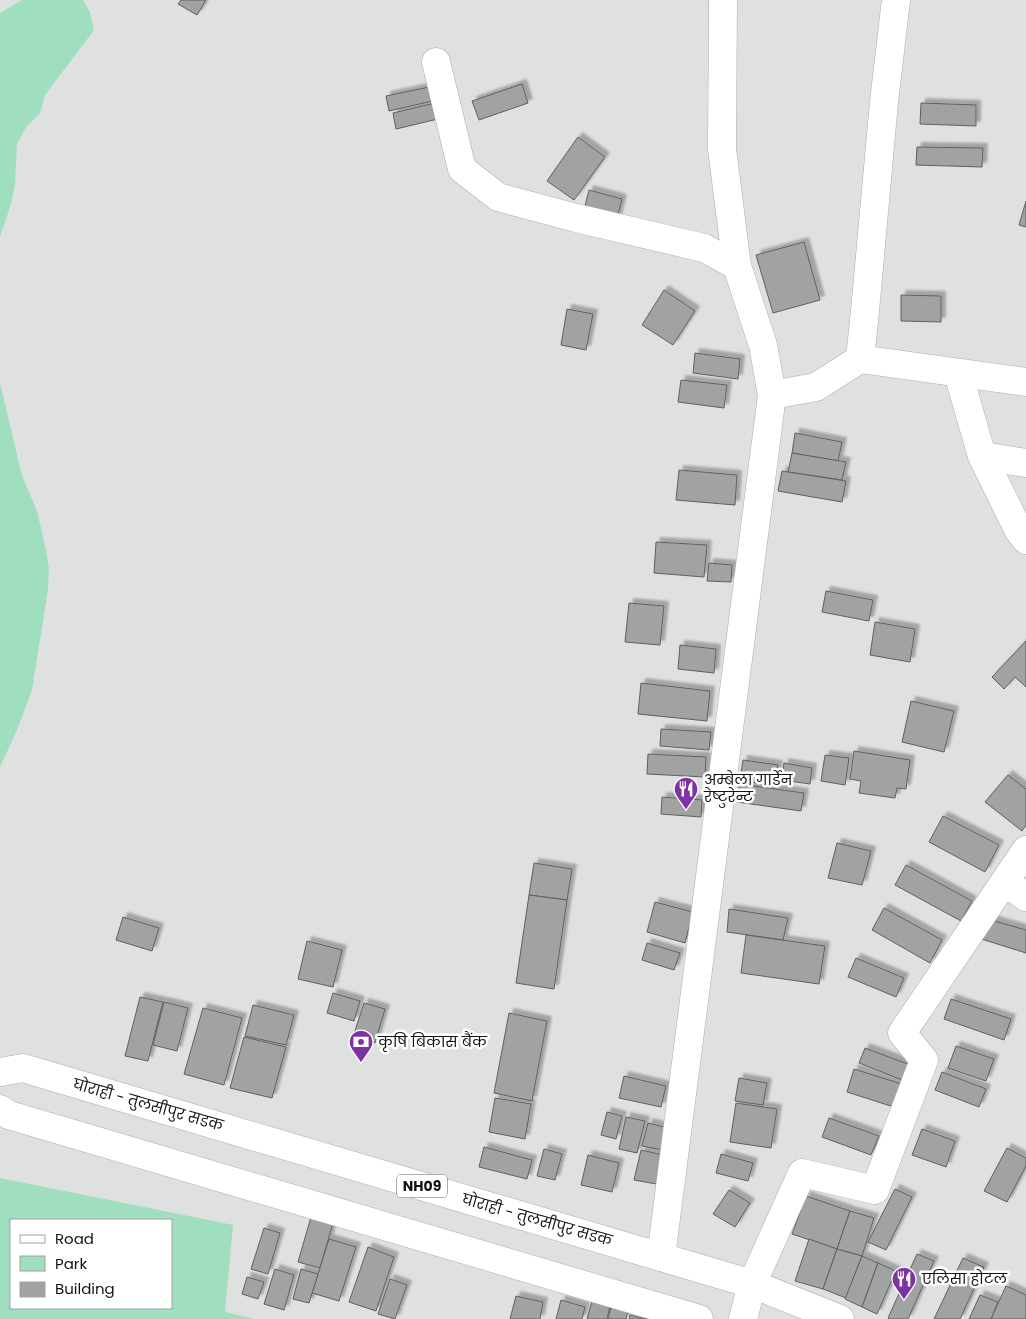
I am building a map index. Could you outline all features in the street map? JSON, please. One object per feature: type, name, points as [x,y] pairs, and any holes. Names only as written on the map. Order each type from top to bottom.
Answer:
[{"type":"street","points":[[661,1257],[772,395],[763,345],[737,266],[722,148],[722,0]]},
{"type":"street","points":[[860,359],[884,102],[896,0]]},
{"type":"street","points":[[436,62],[462,169],[498,197],[576,218],[704,248],[737,266]]},
{"type":"street","points":[[772,395],[816,387],[860,359],[1026,382]]},
{"type":"street","points":[[958,373],[982,456],[1019,531],[1026,540]]},
{"type":"street","points":[[982,456],[1026,463]]},
{"type":"street","points":[[743,1319],[752,1284],[802,1172],[875,1190],[924,1060],[902,1033],[1016,890],[1026,850]]},
{"type":"street","name":"घोराही - तुलसीपुर सडक","points":[[0,1072],[23,1068],[752,1284],[840,1319]]},
{"type":"street","points":[[0,1109],[9,1115],[699,1319]]},
{"type":"green space","points":[[22,0],[83,0],[90,12],[94,30],[45,95],[40,113],[26,127],[17,144],[15,184],[11,204],[0,237],[0,13]]},
{"type":"green space","points":[[0,383],[22,476],[37,511],[49,569],[48,589],[32,690],[0,767]]},
{"type":"green space","points":[[0,1178],[233,1225],[225,1312],[255,1319],[0,1319]]},
{"type":"building","points":[[181,0],[206,0],[197,15],[178,4]]},
{"type":"building","points":[[522,84],[528,103],[479,120],[472,101]]},
{"type":"building","points":[[434,86],[437,100],[389,111],[386,96]]},
{"type":"building","points":[[439,102],[442,118],[396,129],[393,113]]},
{"type":"building","points":[[921,103],[976,105],[976,126],[920,124]]},
{"type":"building","points":[[578,137],[605,157],[574,200],[547,181]]},
{"type":"building","points":[[917,147],[983,148],[982,167],[916,165]]},
{"type":"building","points":[[589,190],[622,199],[617,219],[584,210]]},
{"type":"building","points":[[1026,201],[1026,227],[1019,225]]},
{"type":"building","points":[[804,242],[820,300],[773,313],[756,255]]},
{"type":"building","points":[[664,290],[695,311],[673,345],[642,325]]},
{"type":"building","points":[[901,295],[941,296],[941,322],[901,321]]},
{"type":"building","points":[[567,309],[593,314],[586,350],[561,345]]},
{"type":"building","points":[[695,353],[740,359],[738,379],[693,373]]},
{"type":"building","points":[[681,380],[727,385],[724,408],[678,402]]},
{"type":"building","points":[[795,433],[842,442],[838,461],[792,453]]},
{"type":"building","points":[[792,453],[846,462],[842,480],[788,472]]},
{"type":"building","points":[[679,470],[737,475],[735,505],[676,500]]},
{"type":"building","points":[[782,471],[846,481],[842,502],[778,491]]},
{"type":"building","points":[[656,542],[707,545],[704,577],[654,573]]},
{"type":"building","points":[[709,563],[732,565],[731,582],[707,581]]},
{"type":"building","points":[[826,591],[873,600],[869,621],[822,612]]},
{"type":"building","points":[[629,603],[664,606],[660,645],[625,642]]},
{"type":"building","points":[[875,622],[915,629],[910,662],[870,655]]},
{"type":"building","points":[[1026,641],[1026,687],[1015,677],[1004,689],[992,677]]},
{"type":"building","points":[[680,645],[716,649],[714,673],[678,669]]},
{"type":"building","points":[[641,683],[710,691],[707,721],[638,714]]},
{"type":"building","points":[[911,701],[954,711],[944,752],[902,742]]},
{"type":"building","points":[[661,729],[711,732],[709,750],[660,746]]},
{"type":"building","points":[[854,751],[910,760],[906,789],[897,788],[895,798],[859,793],[861,781],[850,779]]},
{"type":"building","points":[[648,754],[706,757],[705,777],[647,774]]},
{"type":"building","points":[[825,755],[849,758],[845,785],[821,781]]},
{"type":"building","points":[[743,760],[778,765],[775,786],[740,780]]},
{"type":"building","points":[[784,763],[812,768],[810,784],[782,780]]},
{"type":"building","points":[[1008,775],[1026,789],[1026,825],[1022,831],[985,802]]},
{"type":"building","points":[[739,784],[804,793],[801,811],[737,802]]},
{"type":"building","points":[[662,797],[702,800],[701,817],[661,814]]},
{"type":"building","points":[[943,816],[999,845],[985,872],[929,842]]},
{"type":"building","points":[[837,843],[871,851],[862,885],[828,878]]},
{"type":"building","points":[[534,863],[572,869],[567,900],[529,895]]},
{"type":"building","points":[[906,865],[972,901],[961,921],[895,885]]},
{"type":"building","points":[[529,895],[567,900],[554,989],[516,983]]},
{"type":"building","points":[[655,902],[693,912],[685,943],[647,932]]},
{"type":"building","points":[[884,908],[942,940],[930,963],[872,930]]},
{"type":"building","points":[[729,909],[788,918],[783,940],[727,932]]},
{"type":"building","points":[[123,917],[159,928],[152,951],[116,940]]},
{"type":"building","points":[[981,917],[1026,930],[1026,953],[975,937]]},
{"type":"building","points":[[746,935],[825,946],[819,984],[741,973]]},
{"type":"building","points":[[307,941],[342,950],[333,987],[298,979]]},
{"type":"building","points":[[647,943],[680,953],[674,970],[642,960]]},
{"type":"building","points":[[856,958],[904,978],[896,997],[848,977]]},
{"type":"building","points":[[333,993],[360,1001],[354,1021],[327,1013]]},
{"type":"building","points":[[140,997],[163,1002],[148,1061],[125,1056]]},
{"type":"building","points":[[951,999],[1011,1019],[1004,1040],[944,1019]]},
{"type":"building","points":[[164,1002],[188,1008],[177,1051],[153,1045]]},
{"type":"building","points":[[364,1003],[385,1009],[375,1043],[353,1037]]},
{"type":"building","points":[[253,1005],[294,1015],[286,1045],[245,1036]]},
{"type":"building","points":[[203,1008],[242,1018],[224,1085],[184,1074]]},
{"type":"building","points":[[509,1013],[547,1021],[532,1101],[494,1093]]},
{"type":"building","points":[[244,1037],[286,1047],[272,1098],[230,1088]]},
{"type":"building","points":[[956,1046],[994,1059],[986,1081],[948,1068]]},
{"type":"building","points":[[865,1048],[913,1066],[907,1082],[859,1063]]},
{"type":"building","points":[[854,1069],[905,1085],[897,1108],[847,1092]]},
{"type":"building","points":[[942,1072],[986,1089],[979,1107],[935,1090]]},
{"type":"building","points":[[624,1076],[666,1086],[661,1107],[619,1098]]},
{"type":"building","points":[[739,1078],[767,1083],[763,1105],[735,1101]]},
{"type":"building","points":[[495,1098],[531,1104],[525,1139],[489,1132]]},
{"type":"building","points":[[736,1103],[777,1109],[771,1148],[730,1142]]},
{"type":"building","points":[[607,1112],[622,1116],[616,1139],[601,1135]]},
{"type":"building","points":[[626,1117],[645,1121],[637,1153],[619,1149]]},
{"type":"building","points":[[829,1118],[879,1136],[871,1155],[822,1137]]},
{"type":"building","points":[[648,1123],[668,1128],[663,1150],[642,1146]]},
{"type":"building","points":[[922,1129],[955,1141],[946,1167],[912,1155]]},
{"type":"building","points":[[484,1147],[532,1160],[527,1179],[479,1167]]},
{"type":"building","points":[[1007,1148],[1026,1158],[1026,1166],[1007,1202],[984,1191]]},
{"type":"building","points":[[544,1149],[562,1154],[555,1180],[537,1176]]},
{"type":"building","points":[[641,1150],[668,1156],[662,1185],[634,1180]]},
{"type":"building","points":[[721,1154],[753,1163],[748,1181],[716,1173]]},
{"type":"building","points":[[588,1155],[619,1163],[612,1192],[581,1185]]},
{"type":"building","points":[[895,1189],[912,1197],[886,1250],[868,1242]]},
{"type":"building","points":[[729,1190],[750,1203],[735,1227],[713,1214]]},
{"type":"building","points":[[806,1196],[850,1211],[837,1249],[792,1234]]},
{"type":"building","points":[[850,1211],[874,1218],[862,1256],[837,1249]]},
{"type":"building","points":[[311,1217],[333,1223],[320,1268],[298,1262]]},
{"type":"building","points":[[264,1228],[280,1233],[268,1274],[251,1269]]},
{"type":"building","points":[[329,1239],[356,1247],[339,1301],[312,1293]]},
{"type":"building","points":[[809,1239],[837,1249],[823,1289],[795,1281]]},
{"type":"building","points":[[368,1247],[394,1257],[376,1311],[349,1302]]},
{"type":"building","points":[[837,1249],[862,1256],[846,1298],[823,1289]]},
{"type":"building","points":[[917,1254],[934,1261],[908,1319],[889,1319],[888,1318]]},
{"type":"building","points":[[862,1256],[878,1263],[862,1307],[845,1299]]},
{"type":"building","points":[[963,1258],[984,1267],[960,1319],[934,1319]]},
{"type":"building","points":[[878,1263],[896,1271],[877,1314],[862,1307]]},
{"type":"building","points":[[275,1269],[294,1275],[284,1310],[264,1304]]},
{"type":"building","points":[[301,1269],[318,1274],[309,1303],[293,1299]]},
{"type":"building","points":[[247,1277],[264,1282],[258,1299],[242,1294]]},
{"type":"building","points":[[390,1279],[407,1285],[395,1319],[378,1314]]},
{"type":"building","points":[[1006,1286],[1026,1295],[1026,1319],[991,1319]]},
{"type":"building","points":[[980,1295],[998,1302],[991,1319],[969,1319]]},
{"type":"building","points":[[516,1296],[543,1302],[540,1319],[510,1319]]},
{"type":"building","points":[[561,1300],[585,1307],[582,1319],[556,1319]]},
{"type":"building","points":[[592,1301],[610,1306],[607,1319],[587,1319]]},
{"type":"building","points":[[611,1307],[628,1311],[626,1319],[608,1319]]},
{"type":"building","points":[[630,1315],[642,1318],[648,1319],[629,1319]]},
{"type":"place","name":"अम्ब्रेला गार्डेन रेष्टुरेन्ट","points":[[686,810]]},
{"type":"place","name":"कृषि बिकास बैंक","points":[[361,1063]]},
{"type":"place","name":"एलिसा होटल","points":[[904,1300]]}]
